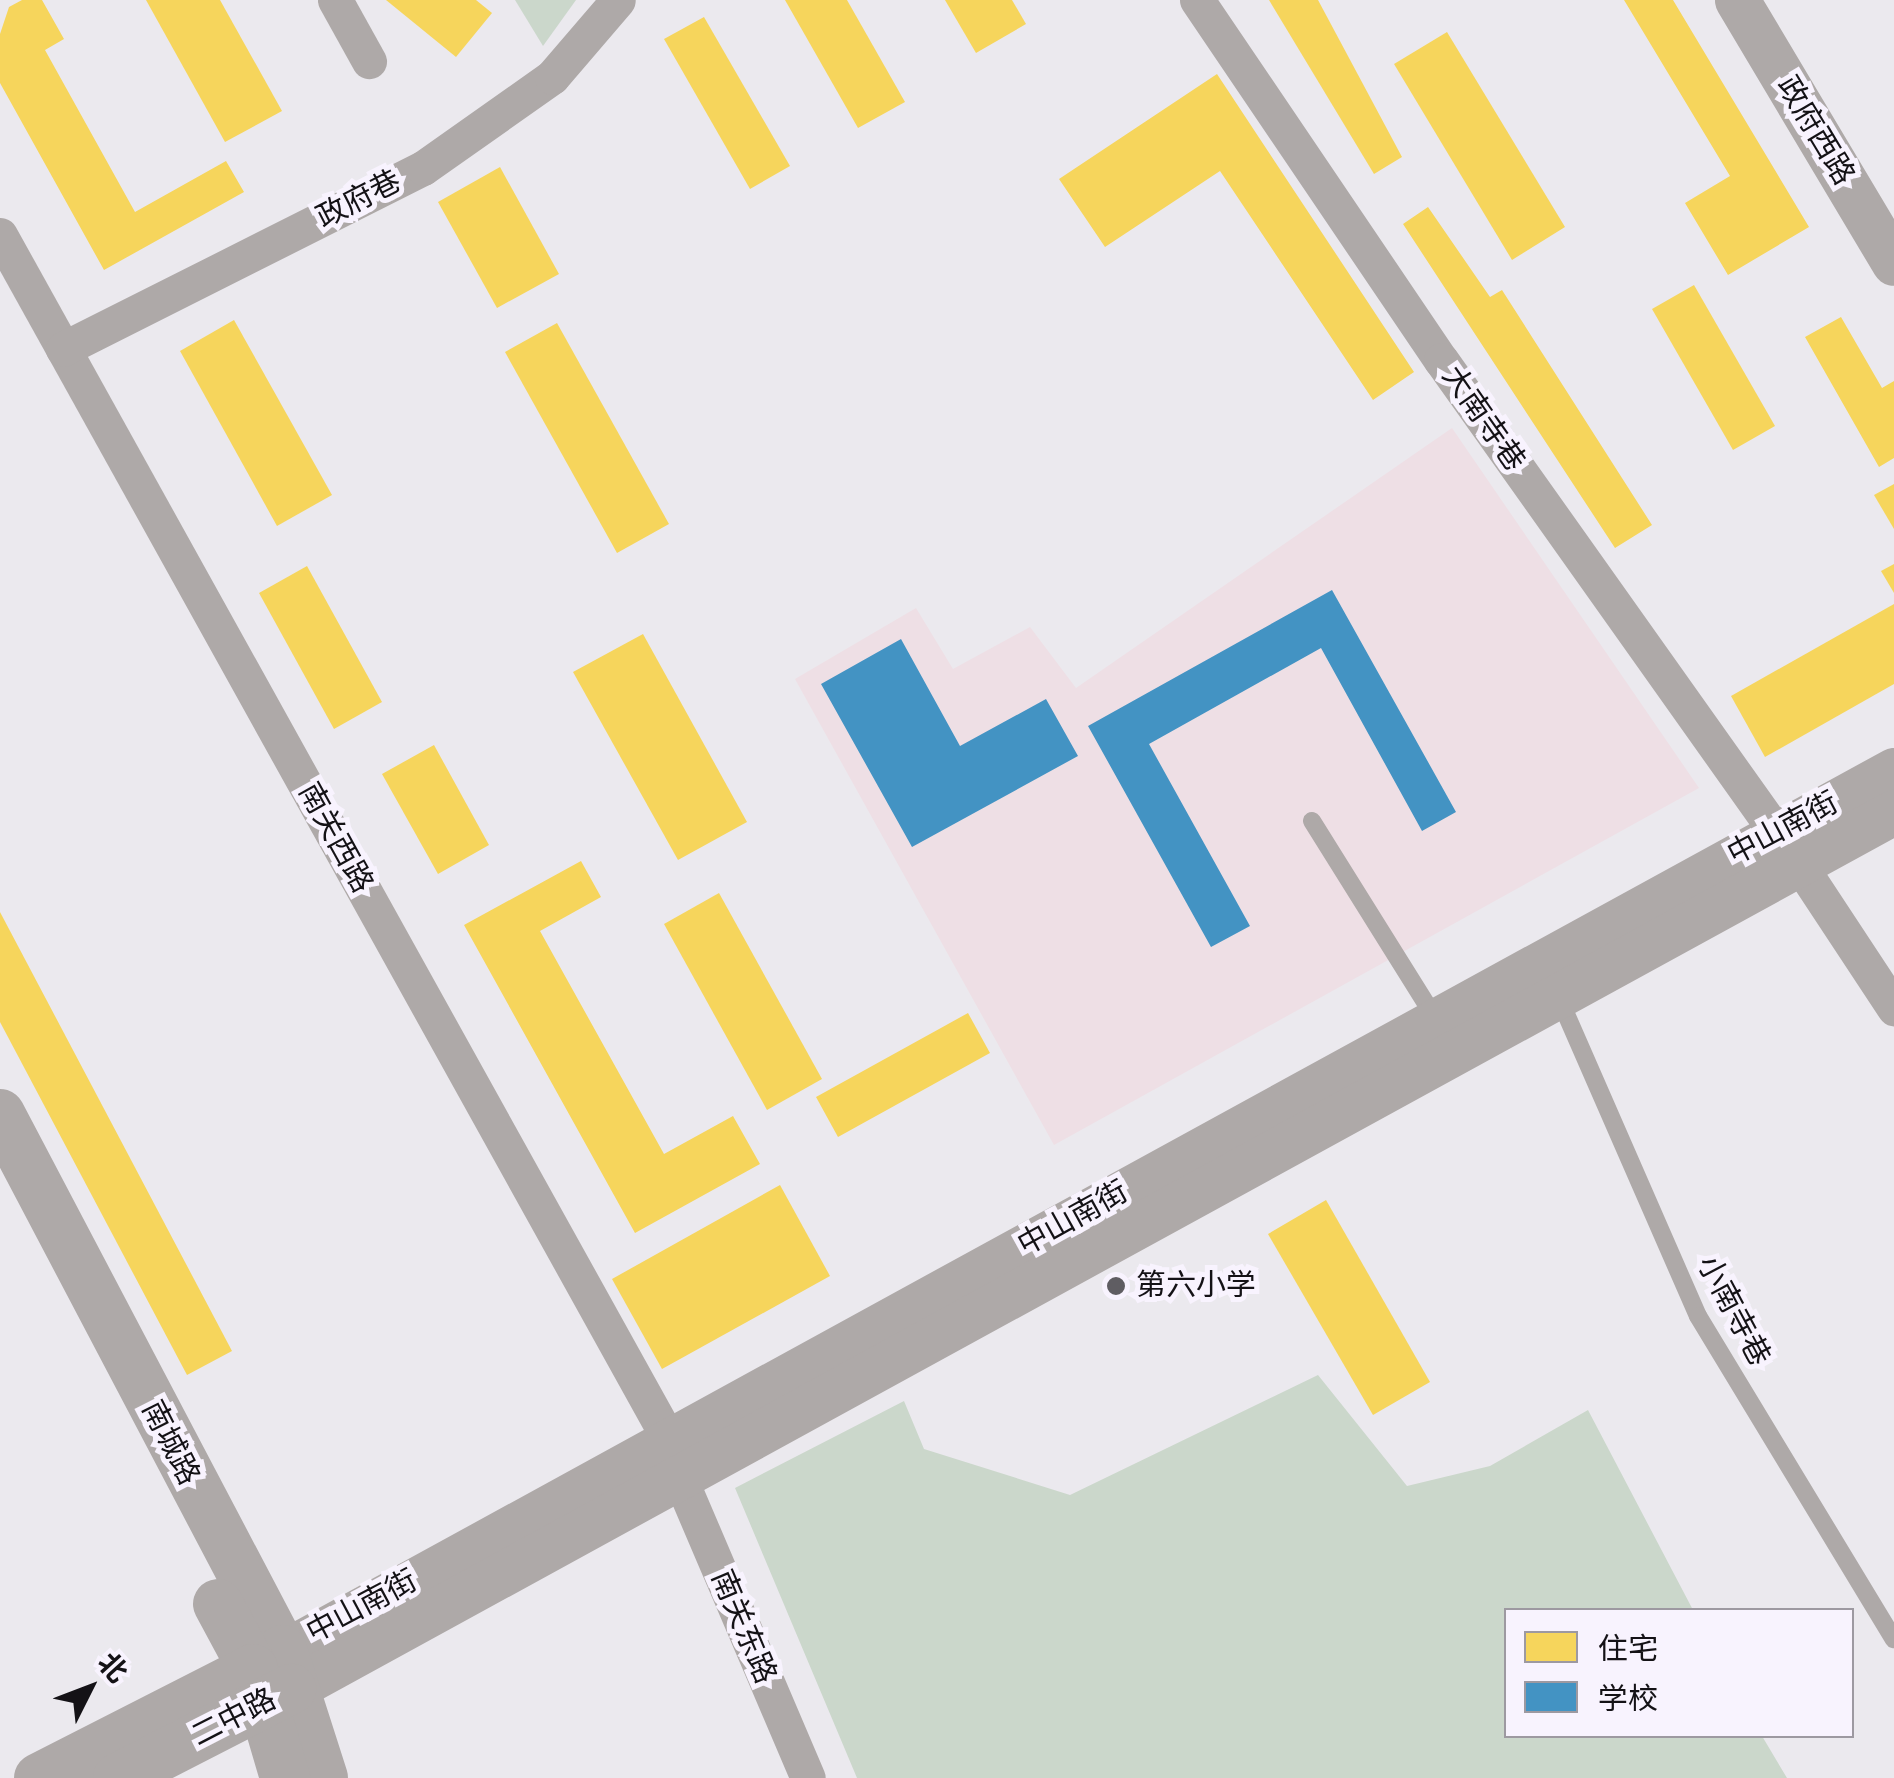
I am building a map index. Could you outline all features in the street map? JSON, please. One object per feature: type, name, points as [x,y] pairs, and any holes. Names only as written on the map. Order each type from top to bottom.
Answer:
[{"type":"main road","name":"南城路","points":[[0,1114],[322,1778]]},
{"type":"main road","name":"南城路","points":[[0,1188],[274,1677],[285,1778]]},
{"type":"main road","name":"二中路","points":[[38,1778],[274,1677]]},
{"type":"main road","name":"二中路","points":[[118,1778],[274,1677]]},
{"type":"street","points":[[335,0],[369,61]]},
{"type":"street","name":"政府巷","points":[[62,348],[422,168],[552,77],[618,0]]},
{"type":"street","name":"大南寺巷","points":[[1197,0],[1441,360],[1787,848],[1894,1008]]},
{"type":"street","name":"政府西路","points":[[1737,0],[1894,263]]},
{"type":"street","name":"政府西路","points":[[1766,0],[1894,214]]},
{"type":"street","name":"南关西路","points":[[0,235],[674,1459]]},
{"type":"street","name":"中山南街","points":[[1444,1034],[1556,992],[1787,848],[1894,770]]},
{"type":"street","name":"中山南街","points":[[274,1677],[1787,848],[1894,812]]},
{"type":"street","name":"南关东路","points":[[674,1459],[808,1778]]},
{"type":"lane","points":[[1312,821],[1444,1034]]},
{"type":"lane","name":"小南寺巷","points":[[1556,992],[1698,1316],[1894,1639]]},
{"type":"shaded area","points":[[515,0],[576,0],[543,46]]},
{"type":"shaded area","points":[[1452,428],[1699,788],[1054,1145],[795,679],[916,608],[953,669],[1030,627],[1076,688]]},
{"type":"shaded area","points":[[1318,1375],[1407,1486],[1490,1466],[1588,1410],[1692,1608],[1504,1608],[1504,1738],[1763,1738],[1787,1778],[857,1778],[735,1488],[904,1401],[924,1449],[1070,1495]]},
{"type":"building: 住宅","points":[[22,0],[42,0],[64,39],[45,50],[135,212],[226,161],[244,192],[104,270],[0,83],[0,34],[9,7]]},
{"type":"building: 住宅","points":[[146,0],[220,0],[282,111],[225,142]]},
{"type":"building: 住宅","points":[[386,0],[476,0],[492,13],[456,57]]},
{"type":"building: 住宅","points":[[785,0],[847,0],[905,102],[858,128]]},
{"type":"building: 住宅","points":[[945,0],[1012,0],[1026,24],[976,53]]},
{"type":"building: 住宅","points":[[1269,0],[1318,0],[1402,157],[1374,174]]},
{"type":"building: 住宅","points":[[1624,0],[1673,0],[1809,227],[1728,275],[1685,203],[1730,176]]},
{"type":"building: 住宅","points":[[704,17],[790,166],[750,189],[664,39]]},
{"type":"building: 住宅","points":[[1447,32],[1565,227],[1512,260],[1394,64]]},
{"type":"building: 住宅","points":[[1217,74],[1414,372],[1373,400],[1220,171],[1105,247],[1059,179]]},
{"type":"building: 住宅","points":[[500,167],[559,274],[497,308],[438,202]]},
{"type":"building: 住宅","points":[[1428,207],[1490,297],[1502,290],[1652,525],[1615,548],[1403,224]]},
{"type":"building: 住宅","points":[[1694,285],[1775,426],[1733,450],[1652,309]]},
{"type":"building: 住宅","points":[[1841,317],[1882,388],[1894,381],[1894,458],[1879,467],[1805,337]]},
{"type":"building: 住宅","points":[[234,320],[332,495],[277,526],[180,351]]},
{"type":"building: 住宅","points":[[557,323],[669,524],[617,553],[505,352]]},
{"type":"building: 住宅","points":[[1894,484],[1894,529],[1874,495]]},
{"type":"building: 住宅","points":[[1894,564],[1894,593],[1881,571]]},
{"type":"building: 住宅","points":[[307,566],[382,702],[334,729],[259,593]]},
{"type":"building: 住宅","points":[[1894,604],[1894,684],[1765,757],[1731,696]]},
{"type":"building: 住宅","points":[[643,634],[747,822],[678,860],[573,672]]},
{"type":"building: 住宅","points":[[434,745],[489,845],[438,874],[382,774]]},
{"type":"building: 住宅","points":[[581,861],[601,897],[540,931],[664,1154],[733,1116],[760,1164],[635,1233],[464,925]]},
{"type":"building: 住宅","points":[[719,893],[822,1079],[767,1110],[664,924]]},
{"type":"building: 住宅","points":[[0,912],[232,1351],[187,1375],[0,1022]]},
{"type":"building: 住宅","points":[[968,1013],[990,1053],[838,1137],[816,1097]]},
{"type":"building: 住宅","points":[[780,1185],[830,1276],[662,1369],[612,1279]]},
{"type":"building: 住宅","points":[[1326,1200],[1430,1382],[1373,1415],[1268,1234]]},
{"type":"building: 学校","points":[[1332,590],[1456,812],[1422,831],[1321,648],[1149,744],[1250,926],[1211,947],[1088,726]]},
{"type":"building: 学校","points":[[901,639],[960,746],[1046,699],[1078,756],[912,847],[821,684]]},
{"type":"place","name":"第六小学","points":[[1116,1286]]}]
